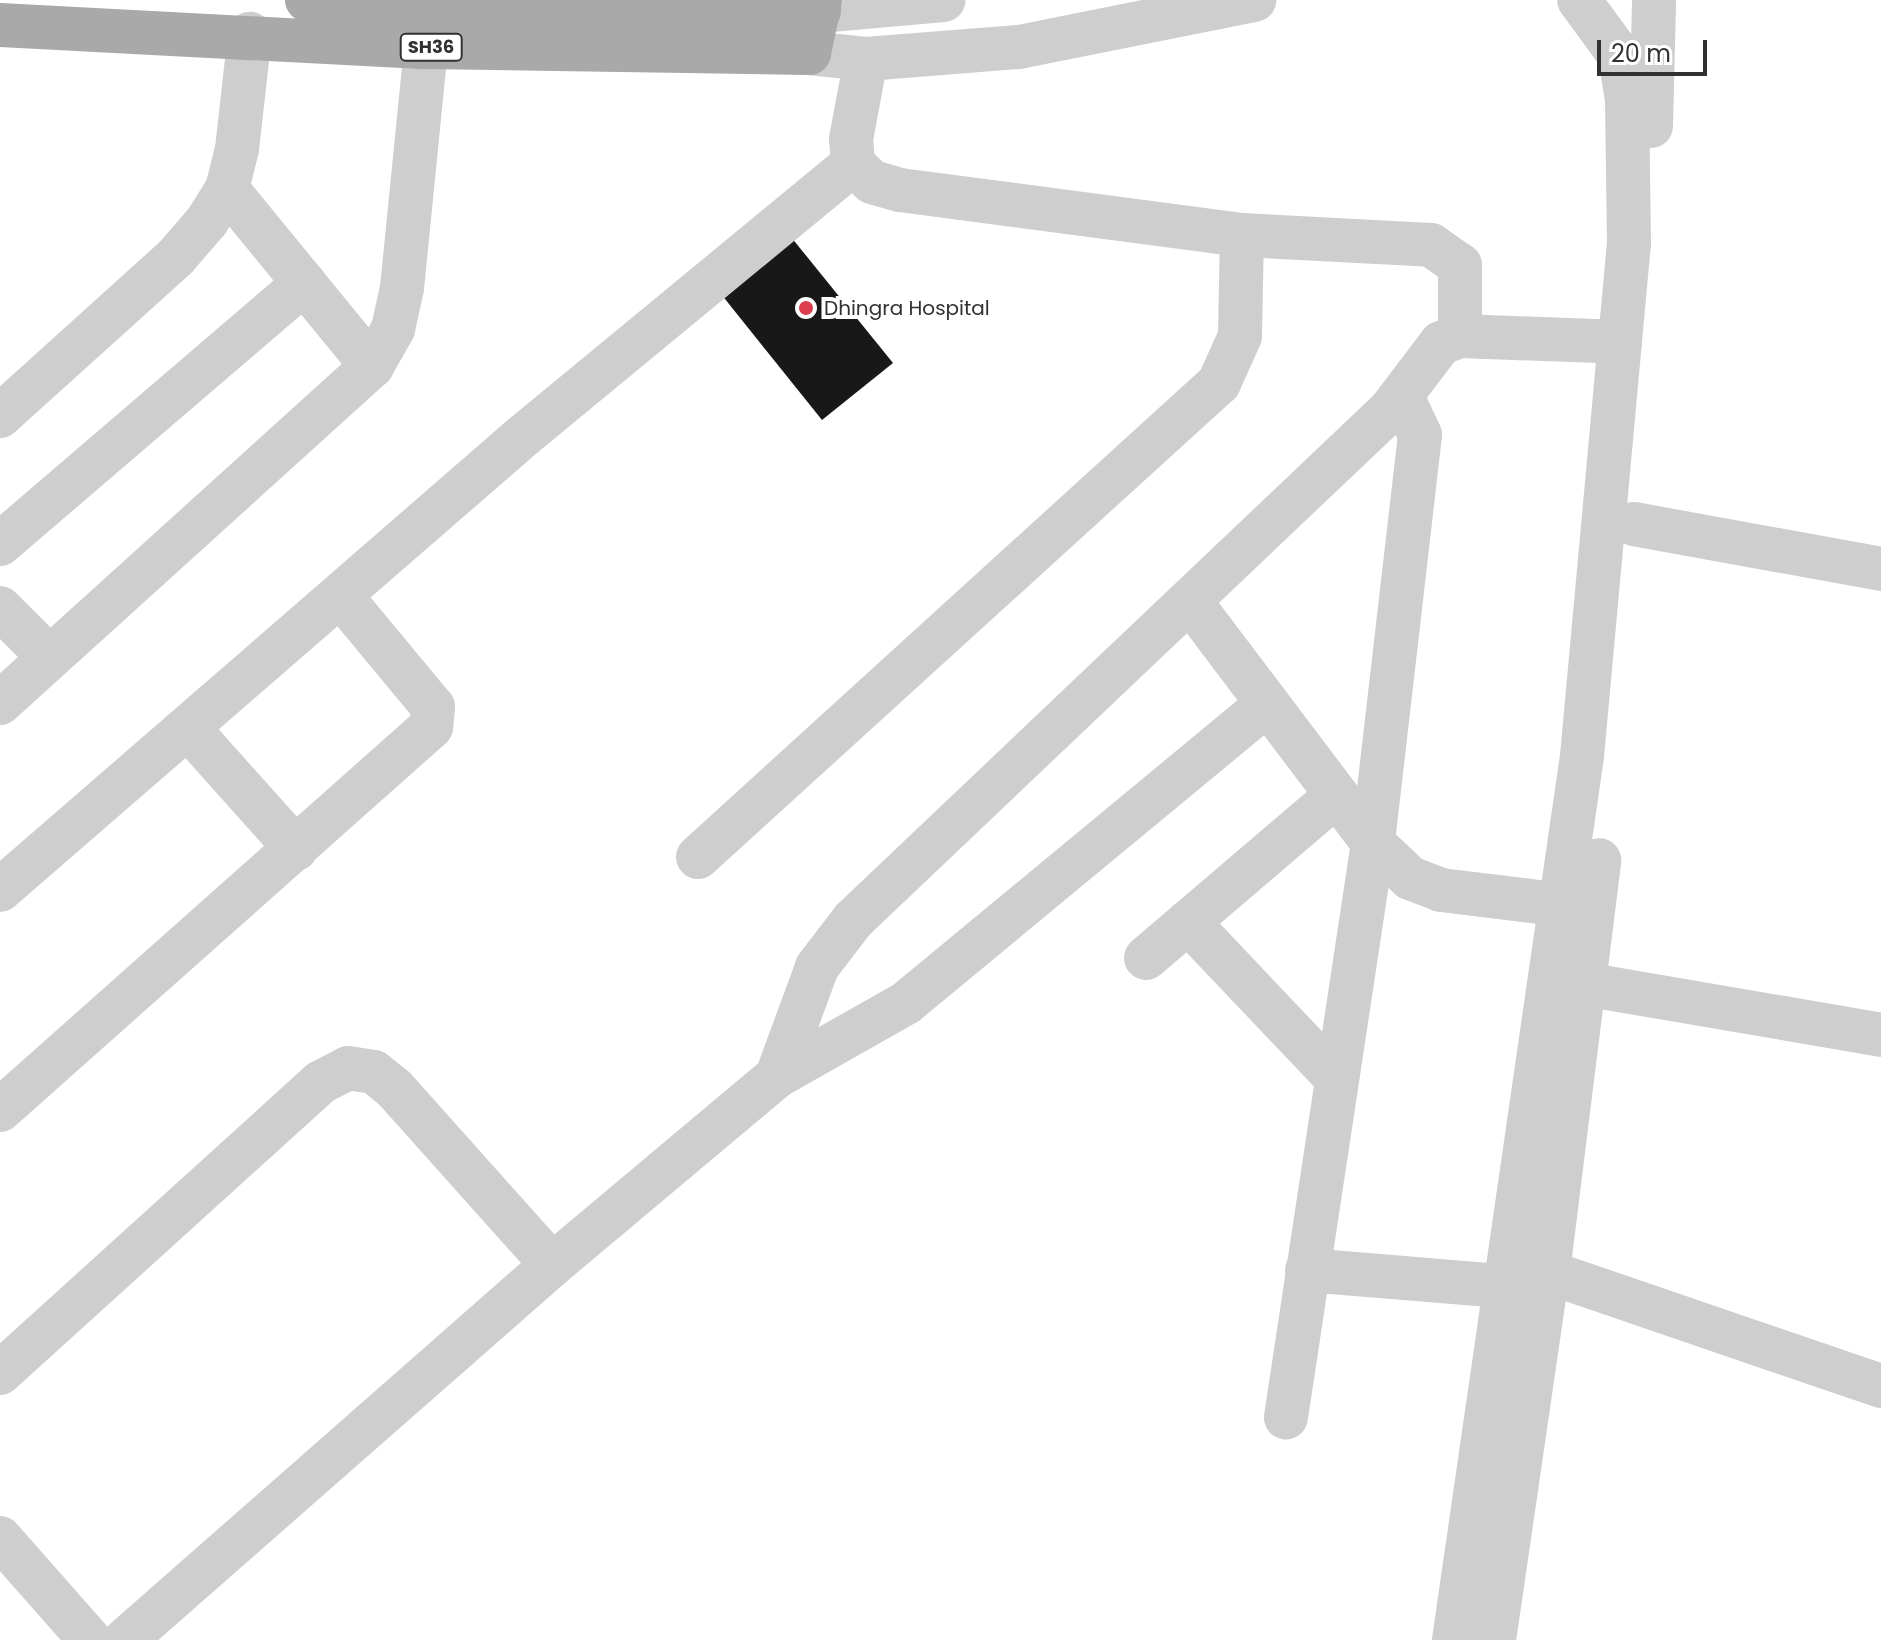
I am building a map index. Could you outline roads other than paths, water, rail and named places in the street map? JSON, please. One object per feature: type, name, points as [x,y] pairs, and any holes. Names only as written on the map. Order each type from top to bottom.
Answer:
[{"type":"main road","name":"SH36","points":[[307,0],[797,22]]},
{"type":"main road","name":"SH36","points":[[0,25],[250,34],[426,47],[797,22]]},
{"type":"street","points":[[797,22],[944,0]]},
{"type":"street","points":[[797,22],[866,59],[1019,47],[1254,0]]},
{"type":"street","points":[[1494,1640],[1548,1272],[1584,984],[1620,342],[1629,243],[1627,100],[1620,56],[1579,0]]},
{"type":"street","points":[[1454,1640],[1502,1286],[1563,905],[1596,757],[1634,524],[1647,310],[1654,0]]},
{"type":"street","points":[[0,416],[176,257],[227,189],[250,34]]},
{"type":"street","points":[[0,703],[372,366],[393,329],[402,288],[426,47]]},
{"type":"street","points":[[866,59],[851,139],[853,164],[872,182],[900,190],[1242,235],[1431,245],[1460,265],[1460,336]]},
{"type":"street","points":[[0,890],[523,436],[853,164]]},
{"type":"street","points":[[227,189],[372,366]]},
{"type":"street","points":[[698,857],[1219,383],[1240,336],[1242,235]]},
{"type":"street","points":[[0,544],[304,283]]},
{"type":"street","points":[[777,1076],[807,988],[832,944],[1390,410],[1441,343],[1460,336],[1620,342]]},
{"type":"street","points":[[1286,1417],[1373,843],[1420,435],[1406,405],[1390,410]]},
{"type":"street","points":[[1634,524],[1881,569]]},
{"type":"street","points":[[0,1110],[431,727],[433,707],[341,596]]},
{"type":"street","points":[[1190,601],[1373,843],[1410,878],[1441,890],[1563,905]]},
{"type":"street","points":[[0,608],[49,657]]},
{"type":"street","points":[[125,1640],[552,1265],[777,1076],[906,1003],[1266,705]]},
{"type":"street","points":[[188,728],[296,849]]},
{"type":"street","points":[[1146,958],[1336,796]]},
{"type":"street","points":[[1188,922],[1337,1079]]},
{"type":"street","points":[[1584,984],[1881,1035]]},
{"type":"street","points":[[0,1373],[321,1082],[348,1068],[374,1072],[394,1088],[552,1265]]},
{"type":"street","points":[[1307,1270],[1502,1286]]},
{"type":"street","points":[[1548,1272],[1881,1386]]},
{"type":"street","points":[[0,1538],[90,1640]]},
{"type":"place","name":"Dhingra Hospital","points":[[806,308]]}]
